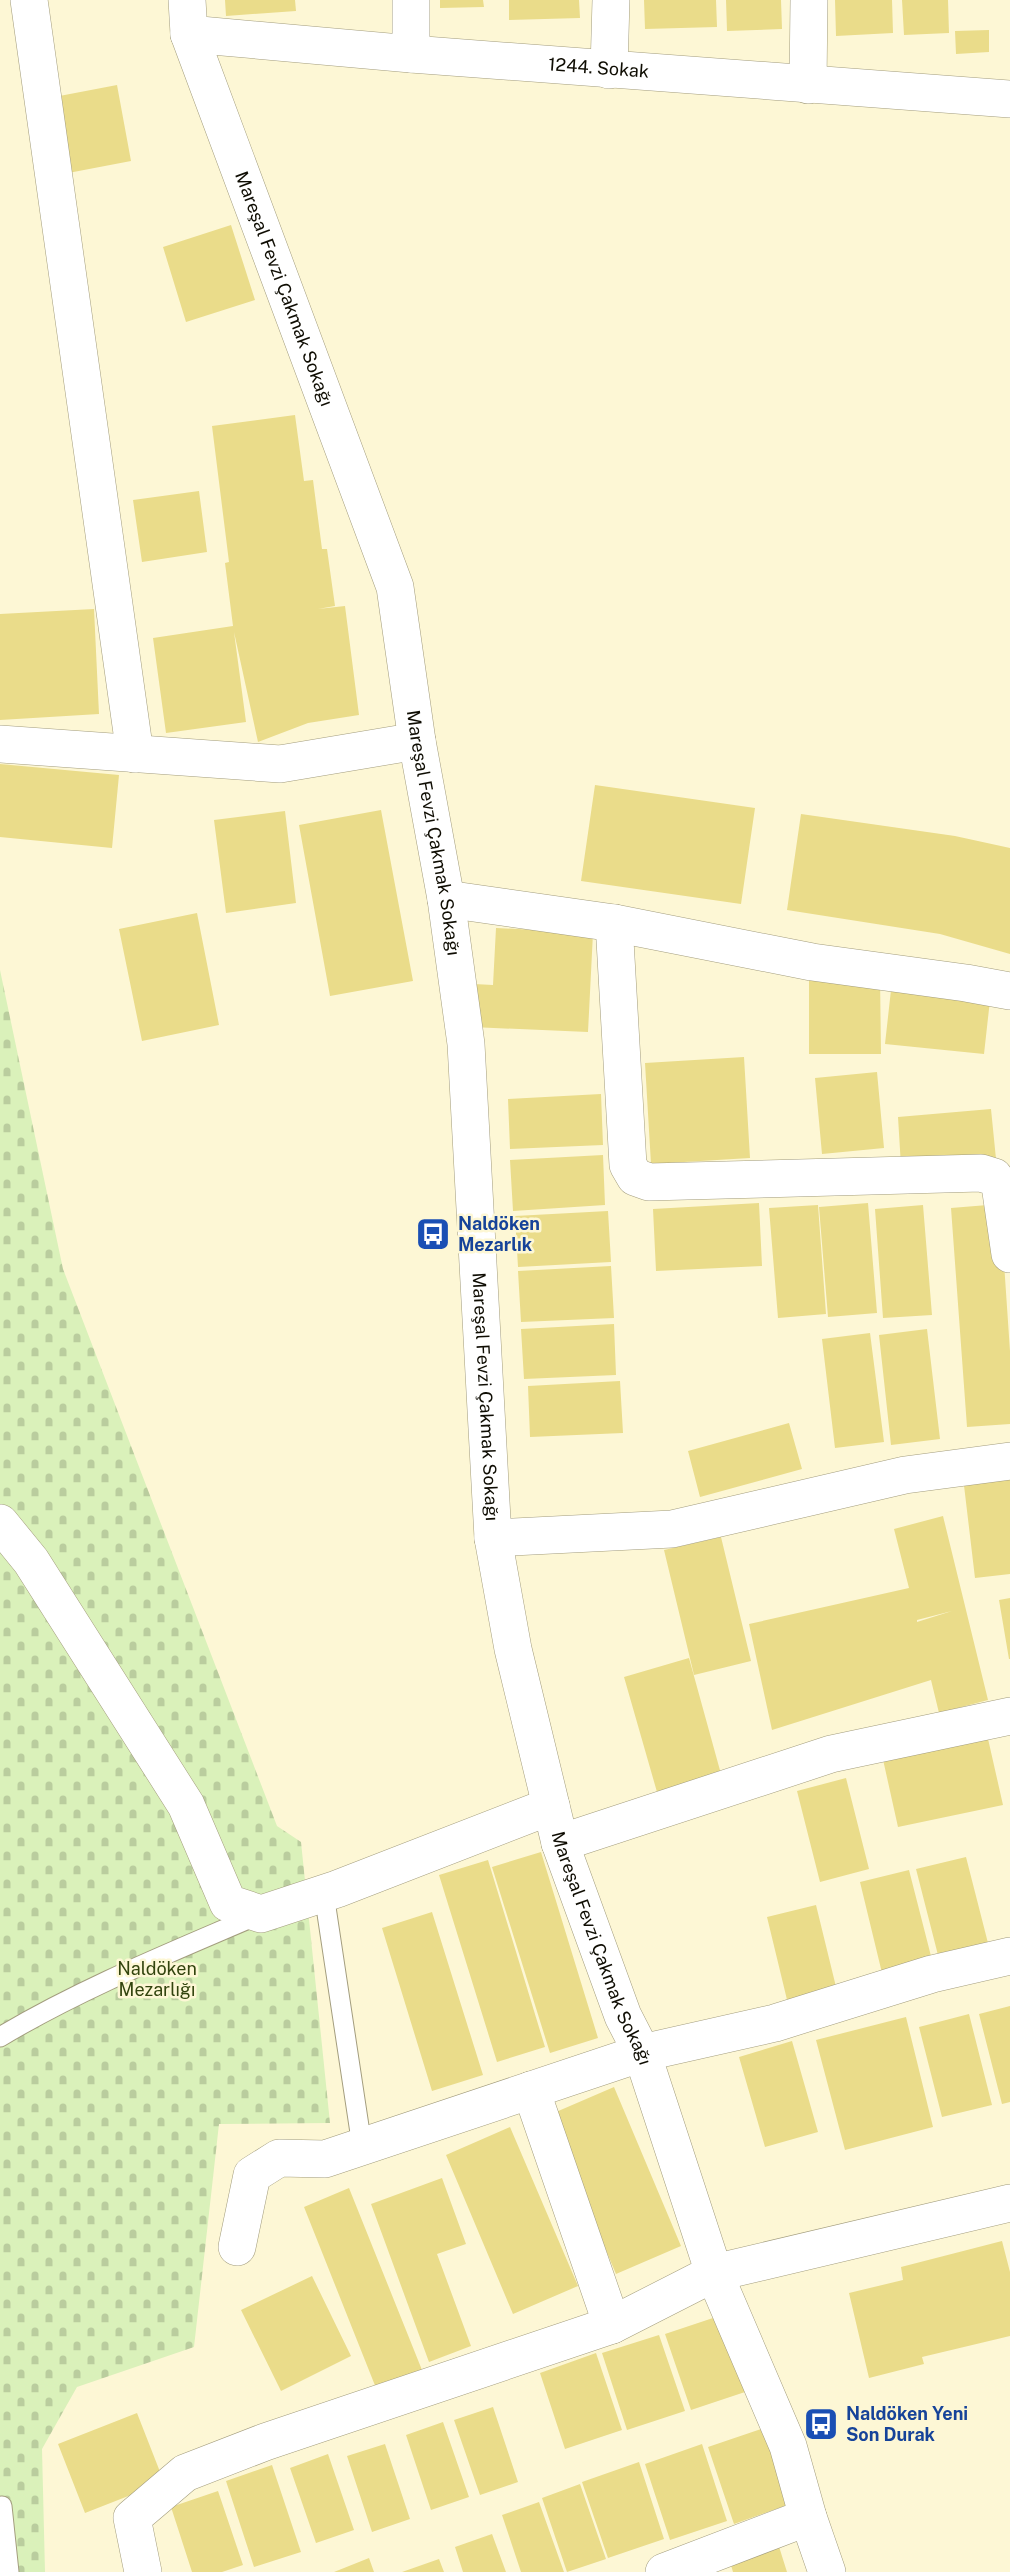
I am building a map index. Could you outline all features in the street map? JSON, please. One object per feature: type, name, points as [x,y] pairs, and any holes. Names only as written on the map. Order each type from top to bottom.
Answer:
[{"type":"street","points":[[29,0],[135,754]]},
{"type":"street","points":[[411,0],[411,54]]},
{"type":"street","points":[[610,69],[611,0]]},
{"type":"street","points":[[808,85],[809,0]]},
{"type":"street","name":"1244. Sokak","points":[[188,17],[411,54],[1010,99]]},
{"type":"street","name":"Mareşal Fevzi Çakmak Sokağı","points":[[188,17],[395,587],[417,741],[446,899],[466,1044],[493,1538],[513,1649],[560,1843],[623,2016],[642,2053],[714,2273],[788,2446],[827,2572]]},
{"type":"street","points":[[0,744],[280,764],[417,741]]},
{"type":"street","points":[[446,899],[614,923],[812,962],[1010,991]]},
{"type":"street","points":[[614,923],[628,1165],[635,1177],[649,1182],[981,1173],[993,1177],[1000,1185],[1010,1254]]},
{"type":"street","points":[[493,1538],[673,1529],[905,1475],[1010,1461]]},
{"type":"street","points":[[0,1523],[31,1561],[186,1805],[228,1903],[261,1914],[324,1894],[551,1805]]},
{"type":"street","points":[[560,1843],[831,1754],[1010,1716]]},
{"type":"street","points":[[237,2247],[252,2175],[278,2158],[325,2159],[642,2053],[775,2023],[932,1974],[1010,1956]]},
{"type":"street","points":[[531,2090],[612,2325]]},
{"type":"street","points":[[144,2572],[132,2518],[185,2473],[265,2442],[612,2325],[714,2273],[1010,2203]]},
{"type":"street","points":[[664,2572],[808,2517]]},
{"type":"lane","points":[[324,1894],[362,2146]]},
{"type":"lane","points":[[0,2036],[122,1974],[261,1914]]},
{"type":"lane","points":[[2,2507],[9,2572]]},
{"type":"green space","name":"Naldöken Mezarlığı","points":[[0,970],[63,1269],[277,1826],[301,1842],[330,2123],[219,2124],[194,2347],[77,2387],[42,2449],[45,2572],[0,2572]]},
{"type":"building","points":[[225,0],[295,0],[296,11],[226,16]]},
{"type":"building","points":[[440,0],[483,0],[484,7],[440,8]]},
{"type":"building","points":[[509,0],[579,0],[580,18],[509,20]]},
{"type":"building","points":[[644,0],[716,0],[717,27],[645,29]]},
{"type":"building","points":[[726,0],[781,0],[782,29],[727,31]]},
{"type":"building","points":[[835,0],[892,0],[893,33],[836,36]]},
{"type":"building","points":[[902,0],[948,0],[949,33],[904,35]]},
{"type":"building","points":[[989,30],[989,52],[956,54],[955,31]]},
{"type":"building","points":[[117,85],[131,161],[63,174],[49,98]]},
{"type":"building","points":[[231,225],[255,300],[186,322],[163,247]]},
{"type":"building","points":[[295,415],[304,481],[313,480],[322,549],[327,549],[335,606],[318,609],[345,606],[359,715],[308,723],[258,742],[234,632],[246,722],[166,733],[153,638],[233,626],[225,563],[229,562],[212,426]]},
{"type":"building","points":[[199,491],[207,552],[142,562],[133,500]]},
{"type":"building","points":[[94,609],[99,714],[0,720],[0,614]]},
{"type":"building","points":[[0,764],[119,775],[112,848],[0,837]]},
{"type":"building","points":[[595,785],[755,808],[741,904],[581,881]]},
{"type":"building","points":[[381,810],[413,981],[330,996],[299,825]]},
{"type":"building","points":[[285,811],[296,903],[226,913],[214,820]]},
{"type":"building","points":[[801,814],[955,836],[1010,848],[1010,954],[940,934],[787,910]]},
{"type":"building","points":[[197,913],[219,1025],[142,1041],[119,929]]},
{"type":"building","points":[[496,928],[593,933],[588,1032],[472,1027],[474,984],[493,985]]},
{"type":"building","points":[[809,975],[880,975],[881,1054],[809,1054]]},
{"type":"building","points":[[891,990],[990,1000],[984,1054],[885,1044]]},
{"type":"building","points":[[744,1057],[750,1158],[651,1164],[645,1063]]},
{"type":"building","points":[[877,1072],[884,1148],[822,1154],[815,1078]]},
{"type":"building","points":[[601,1094],[603,1145],[510,1149],[508,1099]]},
{"type":"building","points":[[991,1109],[996,1159],[901,1166],[898,1117]]},
{"type":"building","points":[[603,1155],[605,1205],[513,1211],[510,1160]]},
{"type":"building","points":[[759,1203],[762,1266],[656,1271],[653,1209]]},
{"type":"building","points":[[868,1203],[877,1313],[828,1317],[819,1207]]},
{"type":"building","points":[[1000,1204],[1010,1351],[1010,1424],[967,1427],[951,1208]]},
{"type":"building","points":[[818,1205],[826,1314],[778,1318],[769,1208]]},
{"type":"building","points":[[923,1205],[932,1315],[883,1318],[875,1209]]},
{"type":"building","points":[[608,1211],[611,1262],[518,1267],[515,1216]]},
{"type":"building","points":[[611,1266],[614,1318],[521,1322],[518,1271]]},
{"type":"building","points":[[614,1324],[616,1375],[524,1379],[521,1329]]},
{"type":"building","points":[[927,1329],[940,1439],[891,1445],[879,1335]]},
{"type":"building","points":[[870,1333],[884,1442],[835,1448],[822,1339]]},
{"type":"building","points":[[620,1381],[623,1433],[530,1437],[528,1386]]},
{"type":"building","points":[[789,1423],[802,1469],[700,1497],[688,1451]]},
{"type":"building","points":[[1010,1472],[1010,1574],[975,1578],[963,1477]]},
{"type":"building","points":[[943,1516],[988,1700],[939,1713],[931,1680],[772,1730],[749,1624],[909,1588],[894,1529]],"holes":[[[952,1611],[917,1622],[917,1620]]]},
{"type":"building","points":[[721,1537],[751,1661],[694,1675],[664,1550]]},
{"type":"building","points":[[1010,1598],[1010,1659],[1009,1659],[999,1600]]},
{"type":"building","points":[[689,1658],[721,1774],[657,1792],[624,1677]]},
{"type":"building","points":[[986,1730],[1003,1805],[898,1827],[882,1755]]},
{"type":"building","points":[[846,1778],[869,1869],[820,1882],[797,1791]]},
{"type":"building","points":[[541,1852],[598,2038],[550,2053],[492,1867]]},
{"type":"building","points":[[966,1857],[989,1947],[939,1959],[916,1869]]},
{"type":"building","points":[[488,1860],[545,2047],[497,2062],[439,1875]]},
{"type":"building","points":[[909,1870],[932,1960],[882,1973],[860,1882]]},
{"type":"building","points":[[816,1905],[838,1995],[789,2008],[767,1917]]},
{"type":"building","points":[[432,1912],[483,2075],[432,2091],[382,1928]]},
{"type":"building","points":[[1010,2006],[1010,2102],[1002,2104],[979,2014]]},
{"type":"building","points":[[969,2014],[992,2105],[942,2117],[919,2027]]},
{"type":"building","points":[[906,2017],[933,2127],[845,2150],[816,2040]]},
{"type":"building","points":[[792,2041],[818,2132],[765,2147],[739,2057]]},
{"type":"building","points":[[614,2087],[681,2246],[616,2274],[549,2115]]},
{"type":"building","points":[[510,2127],[578,2286],[513,2314],[446,2155]]},
{"type":"building","points":[[442,2178],[466,2244],[437,2254],[471,2346],[429,2362],[371,2204]]},
{"type":"building","points":[[349,2188],[424,2375],[378,2393],[304,2207]]},
{"type":"building","points":[[1002,2241],[1010,2272],[1010,2336],[922,2357],[924,2364],[869,2378],[849,2293],[903,2280],[901,2267]]},
{"type":"building","points":[[312,2276],[351,2356],[281,2391],[241,2310]]},
{"type":"building","points":[[722,2315],[748,2391],[691,2410],[665,2334]]},
{"type":"building","points":[[659,2335],[685,2411],[627,2430],[602,2353]]},
{"type":"building","points":[[596,2353],[622,2430],[565,2449],[540,2373]]},
{"type":"building","points":[[493,2407],[518,2482],[480,2495],[454,2420]]},
{"type":"building","points":[[137,2413],[164,2482],[85,2513],[58,2444]]},
{"type":"building","points":[[443,2422],[469,2497],[431,2510],[406,2435]]},
{"type":"building","points":[[764,2428],[790,2504],[734,2524],[708,2447]]},
{"type":"building","points":[[385,2444],[410,2519],[372,2532],[347,2456]]},
{"type":"building","points":[[702,2444],[727,2521],[670,2540],[645,2464]]},
{"type":"building","points":[[328,2454],[354,2530],[316,2543],[290,2468]]},
{"type":"building","points":[[639,2462],[664,2539],[608,2558],[582,2482]]},
{"type":"building","points":[[272,2465],[301,2552],[254,2567],[226,2481]]},
{"type":"building","points":[[580,2484],[606,2559],[567,2572],[542,2498]]},
{"type":"building","points":[[218,2491],[243,2565],[222,2572],[192,2572],[171,2507]]},
{"type":"building","points":[[539,2502],[564,2572],[521,2572],[502,2515]]},
{"type":"building","points":[[492,2534],[506,2572],[463,2572],[455,2547]]},
{"type":"building","points":[[776,2537],[787,2572],[733,2572],[727,2551]]},
{"type":"building","points":[[369,2558],[374,2572],[334,2572]]},
{"type":"building","points":[[439,2559],[444,2572],[402,2572]]},
{"type":"place","name":"Naldöken Mezarlık","points":[[433,1234]]},
{"type":"place","name":"Naldöken Yeni Son Durak","points":[[821,2424]]}]
